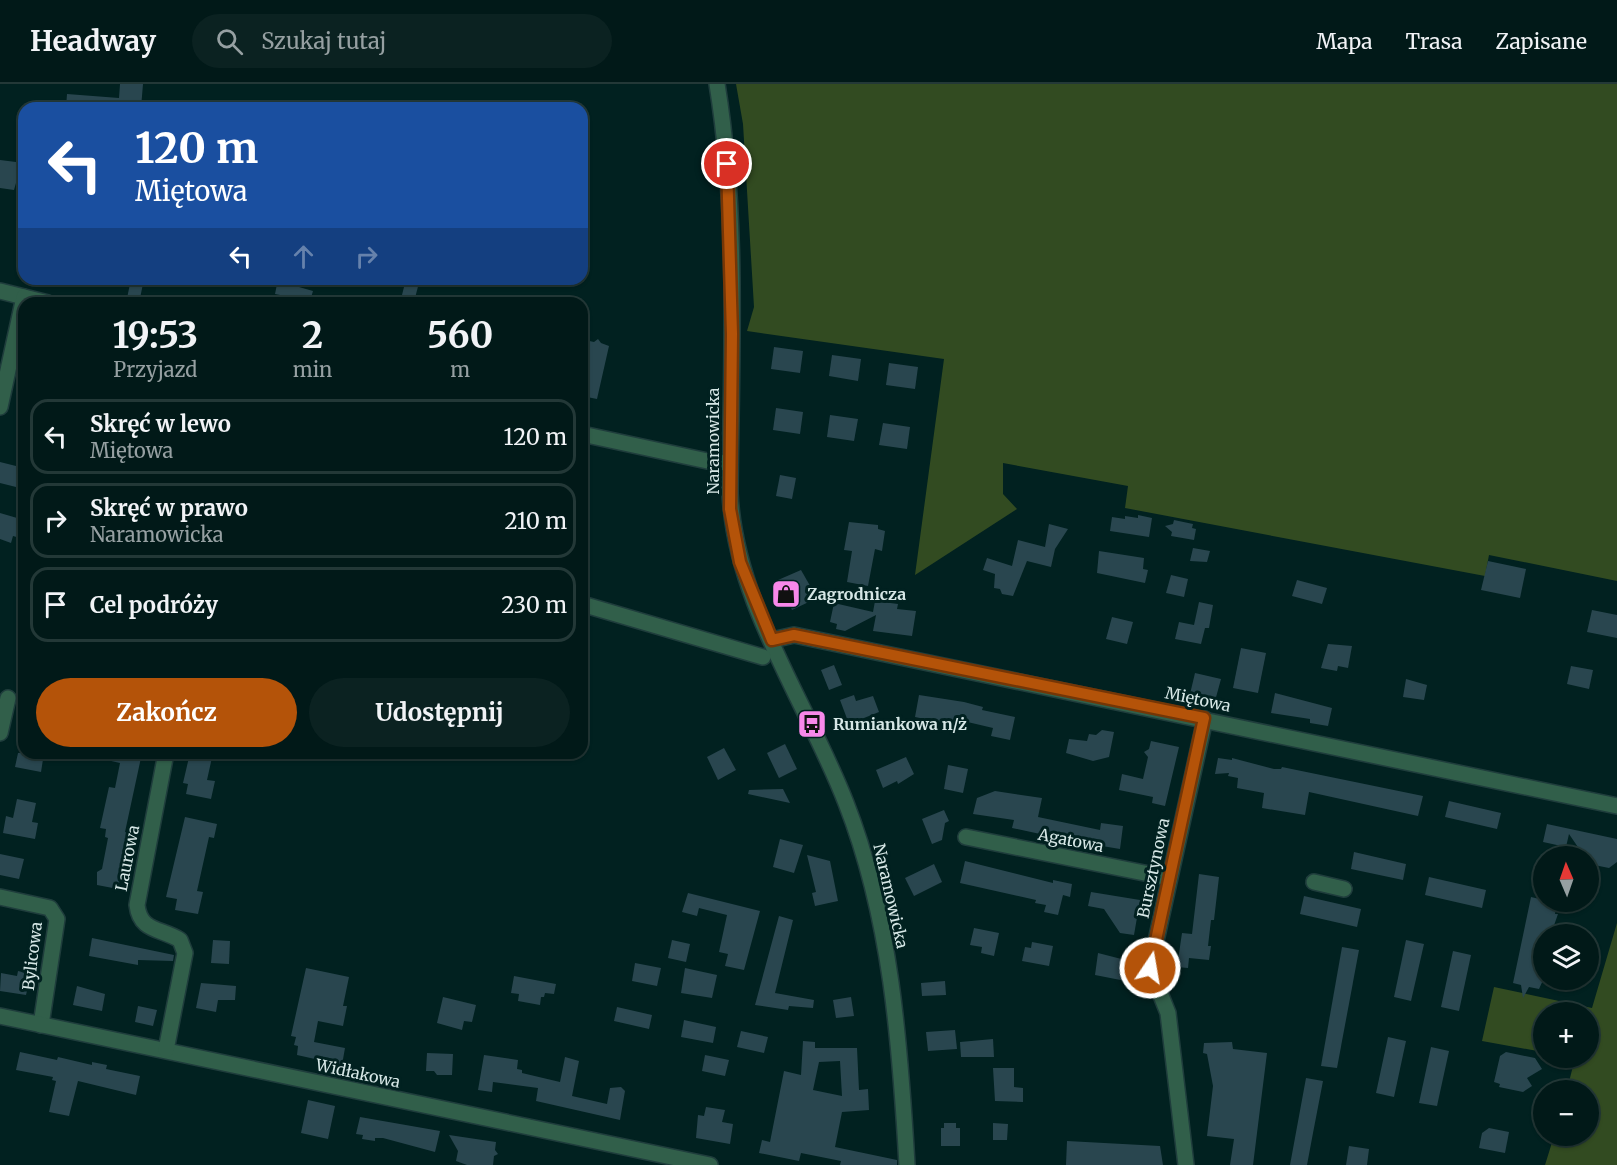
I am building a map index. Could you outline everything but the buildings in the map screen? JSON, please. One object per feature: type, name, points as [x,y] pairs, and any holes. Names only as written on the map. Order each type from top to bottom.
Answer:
[{"type":"street","name":"Naramowicka","points":[[717,84],[730,208],[732,334],[730,509],[737,549],[747,581],[772,640],[842,792],[867,866],[894,1001],[907,1165]]},
{"type":"street","points":[[0,291],[24,297]]},
{"type":"street","points":[[0,404],[18,324]]},
{"type":"street","points":[[588,435],[712,462],[730,463]]},
{"type":"street","points":[[588,606],[763,657]]},
{"type":"street","name":"Miętowa","points":[[772,640],[794,635],[1204,718],[1617,806]]},
{"type":"street","points":[[0,733],[8,698]]},
{"type":"street","name":"Bursztynowa","points":[[1186,1165],[1168,1013],[1150,968],[1204,718]]},
{"type":"street","name":"Laurowa","points":[[165,759],[136,905],[138,918],[146,925],[180,940],[185,953],[166,1050]]},
{"type":"street","name":"Agatowa","points":[[966,837],[1169,878]]},
{"type":"street","points":[[1314,882],[1344,889]]},
{"type":"street","name":"Bylicowa","points":[[0,897],[50,908],[57,919],[41,1024]]},
{"type":"street","name":"Widłakowa","points":[[0,1016],[710,1165]]},
{"type":"green space","points":[[736,84],[1617,84],[1617,581],[1489,555],[1485,576],[1125,508],[1128,486],[1003,463],[1003,494],[1017,509],[915,575],[944,359],[747,331],[754,307],[743,124]]},
{"type":"green space","points":[[1617,923],[1617,1165],[1545,1165],[1551,1146],[1599,1146],[1599,1080],[1570,1080],[1572,1068],[1599,1068],[1599,1002],[1594,1002]]},
{"type":"green space","points":[[1494,987],[1564,1002],[1533,1002],[1533,1050],[1482,1041]]},
{"type":"place","name":"Zagrodnicza","points":[[786,594]]},
{"type":"place","name":"Rumiankowa n/ż","points":[[812,724]]},
{"type":"route","points":[[727,164],[732,334],[730,509],[740,562],[772,640],[794,635],[1204,718],[1150,968]]}]
